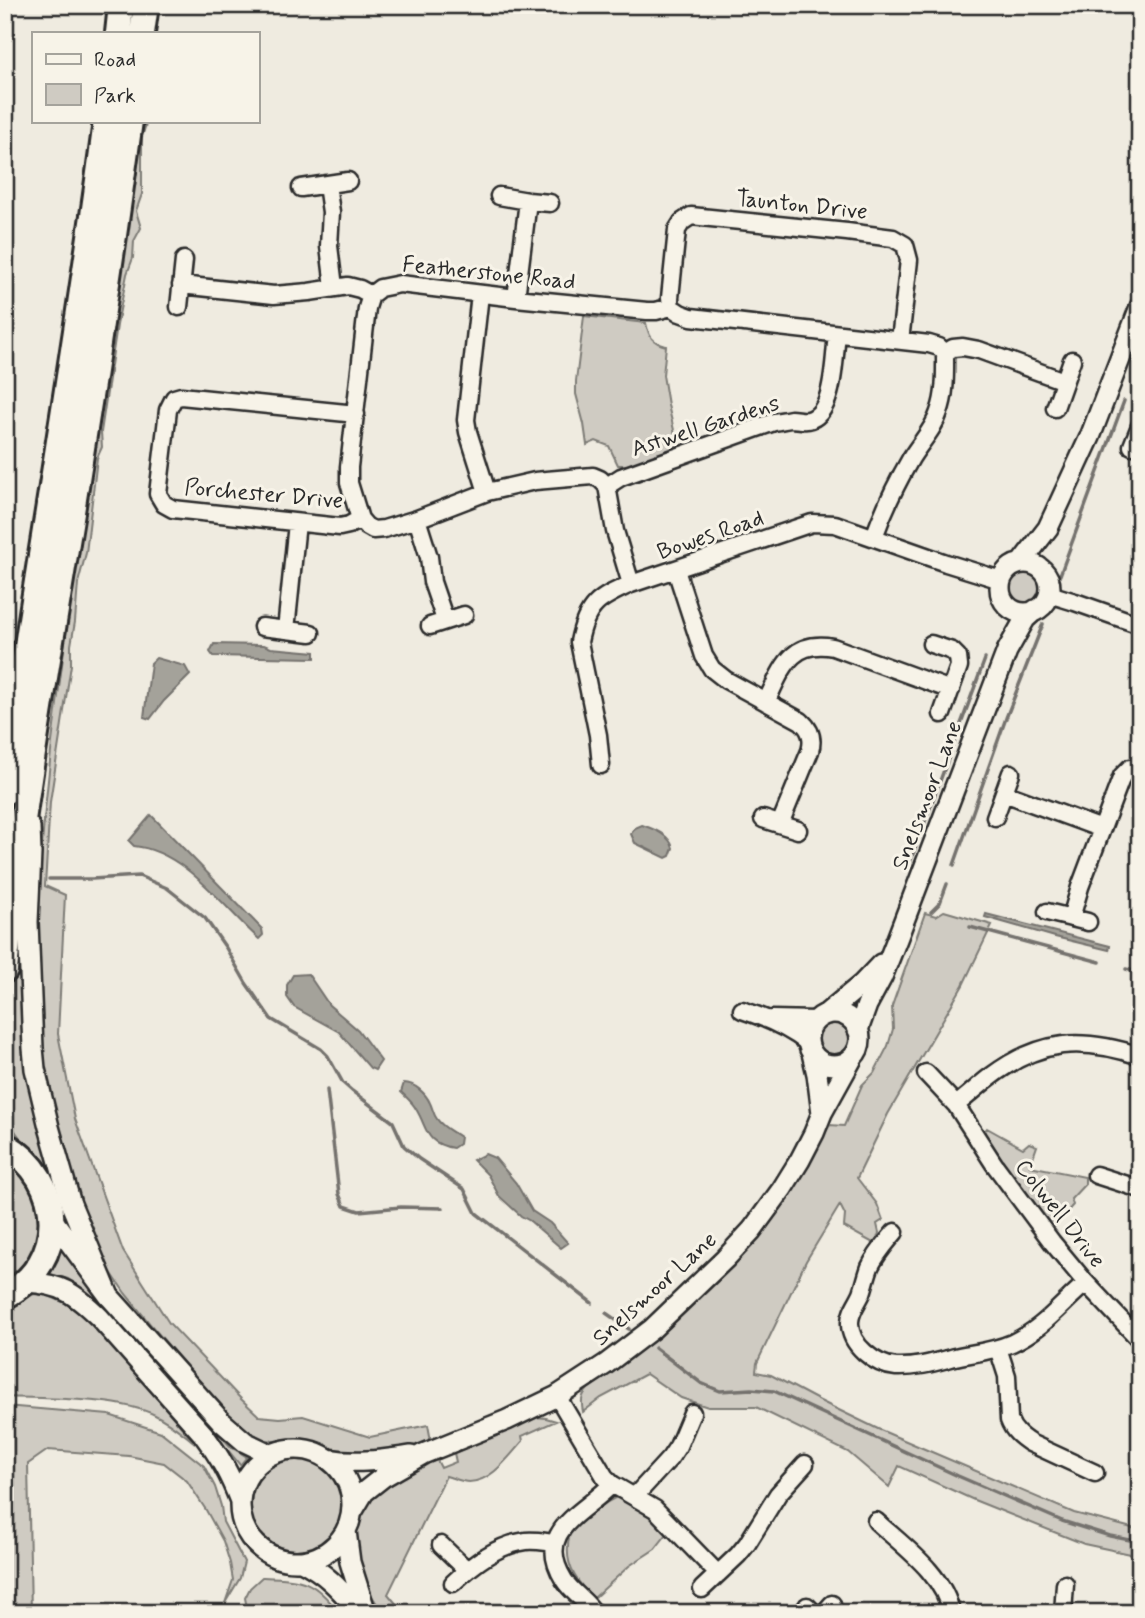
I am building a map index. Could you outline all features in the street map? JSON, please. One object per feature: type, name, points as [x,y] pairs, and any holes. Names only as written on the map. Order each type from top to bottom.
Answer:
[{"type":"highway","points":[[118,32],[121,5]]},
{"type":"highway","points":[[142,32],[146,5]]},
{"type":"highway","points":[[5,970],[30,619],[106,122]]},
{"type":"highway","points":[[17,790],[113,249],[130,122]]},
{"type":"highway","points":[[5,1296],[26,1282],[40,1263],[49,1242],[52,1219],[49,1196],[44,1185],[26,1159],[6,1144]]},
{"type":"street","points":[[301,188],[348,181]]},
{"type":"street","points":[[327,185],[331,212],[328,246],[334,287]]},
{"type":"street","points":[[499,196],[550,203]]},
{"type":"street","points":[[516,298],[528,201]]},
{"type":"street","name":"Taunton Drive","points":[[671,307],[677,230],[682,222],[691,216],[893,238],[905,245],[909,260],[900,341]]},
{"type":"street","points":[[179,307],[184,260]]},
{"type":"street","name":"Featherstone Road","points":[[371,295],[380,288],[400,284],[647,311],[671,307],[691,317],[929,344],[945,352]]},
{"type":"street","points":[[181,285],[274,295],[348,286],[371,295],[367,308],[349,467],[349,483],[359,519],[366,526],[373,530],[384,529],[487,492],[535,481],[593,476],[607,486],[615,531],[631,584]]},
{"type":"street","points":[[480,294],[467,420],[468,432],[487,492]]},
{"type":"street","points":[[1048,528],[1045,552],[1046,601],[1035,611],[1019,612],[1006,604],[1000,593],[1001,580],[1009,569],[1021,563],[1048,528],[1090,437],[1140,307]]},
{"type":"street","name":"Astwell Gardens","points":[[607,486],[621,477],[774,422],[808,420],[818,415],[828,400],[831,389],[837,334]]},
{"type":"street","points":[[874,537],[887,502],[940,411],[945,352],[963,347],[979,349],[1064,381]]},
{"type":"street","points":[[1055,408],[1072,360]]},
{"type":"street","name":"Porchester Drive","points":[[356,414],[181,396],[174,398],[170,404],[158,494],[163,504],[173,509],[340,527],[359,519]]},
{"type":"street","points":[[1132,446],[1140,426]]},
{"type":"street","points":[[418,519],[429,557],[437,623],[464,615]]},
{"type":"street","points":[[286,630],[297,523]]},
{"type":"street","name":"Bowes Road","points":[[601,765],[598,735],[579,642],[587,614],[596,603],[611,593],[812,523],[835,524],[1001,580]]},
{"type":"street","points":[[1021,563],[1035,565],[1047,585],[1075,601],[1140,625]]},
{"type":"street","points":[[676,570],[704,656],[712,669],[726,680],[802,720],[809,730],[812,739],[810,751],[780,824]]},
{"type":"street","name":"Snelsmoor Lane","points":[[1006,604],[1009,628],[1007,651]]},
{"type":"street","name":"Snelsmoor Lane","points":[[858,1030],[897,939],[1007,651],[1025,619],[1035,611]]},
{"type":"street","points":[[262,628],[311,633]]},
{"type":"street","points":[[932,643],[952,651],[958,657],[959,666],[942,714]]},
{"type":"street","points":[[766,702],[792,656],[806,647],[818,644],[953,682]]},
{"type":"street","points":[[1071,918],[1122,776],[1130,768],[1140,768]]},
{"type":"street","points":[[995,817],[1011,773]]},
{"type":"street","points":[[17,790],[31,853],[28,922],[35,1069],[48,1127],[71,1205],[109,1296]]},
{"type":"street","points":[[1004,793],[1102,829]]},
{"type":"street","points":[[763,820],[798,830]]},
{"type":"street","points":[[1047,912],[1088,922]]},
{"type":"street","name":"Snelsmoor Lane","points":[[821,1017],[862,984],[889,955]]},
{"type":"street","points":[[742,1010],[769,1019],[796,1034],[818,1059],[826,1064],[845,1062],[853,1057],[859,1044],[855,1023],[842,1014],[769,1019]]},
{"type":"street","points":[[821,1017],[809,1031],[822,1113]]},
{"type":"street","points":[[956,1105],[1006,1066],[1031,1053],[1058,1044],[1094,1044],[1140,1056]]},
{"type":"street","name":"Snelsmoor Lane","points":[[349,1522],[359,1498],[383,1477],[423,1454],[507,1420],[557,1396],[652,1329],[726,1259],[752,1230],[782,1189],[807,1147],[822,1113],[853,1057]]},
{"type":"street","name":"Colwell Drive","points":[[926,1073],[956,1105],[1024,1206],[1086,1283],[1140,1340]]},
{"type":"street","points":[[1096,1175],[1140,1189]]},
{"type":"street","points":[[52,1219],[109,1296],[222,1422],[245,1442],[270,1454]]},
{"type":"street","points":[[895,1232],[873,1263],[850,1319],[853,1337],[860,1347],[886,1364],[911,1367],[999,1348],[1028,1335],[1051,1318],[1067,1299],[1086,1283]]},
{"type":"street","points":[[26,1282],[67,1290],[99,1317],[203,1434],[224,1464],[240,1501]]},
{"type":"street","points":[[999,1348],[1007,1376],[1009,1420],[1012,1426],[1030,1443],[1095,1473]]},
{"type":"street","points":[[557,1396],[605,1477],[612,1484],[655,1509],[718,1574]]},
{"type":"street","points":[[635,1496],[678,1446],[692,1413]]},
{"type":"street","points":[[349,1522],[338,1543],[319,1557],[301,1561],[272,1557],[260,1549],[246,1531],[240,1509],[243,1486],[250,1472],[270,1454],[296,1449],[319,1454],[343,1474],[352,1501],[349,1522],[350,1562],[363,1613]]},
{"type":"street","name":"Snelsmoor Lane","points":[[328,1459],[369,1462],[423,1454]]},
{"type":"street","points":[[702,1590],[747,1544],[778,1494],[805,1464]]},
{"type":"street","points":[[594,1613],[565,1581],[556,1560],[554,1543],[561,1529],[612,1484]]},
{"type":"street","points":[[876,1521],[911,1543],[947,1595],[951,1613]]},
{"type":"street","points":[[453,1584],[487,1555],[512,1544],[531,1540],[554,1543]]},
{"type":"street","points":[[441,1545],[467,1570]]},
{"type":"street","points":[[301,1561],[329,1578],[363,1613]]},
{"type":"street","points":[[1063,1613],[1065,1584]]},
{"type":"green space","points":[[142,122],[147,122],[142,137],[142,194],[136,211],[141,228],[134,241],[133,258],[127,274],[117,325],[86,553],[78,583],[71,665],[50,802],[45,886],[65,895],[58,1034],[75,1119],[123,1251],[169,1323],[259,1416],[303,1416],[370,1437],[428,1425],[432,1446],[397,1455],[335,1452],[310,1441],[261,1439],[245,1430],[231,1418],[125,1293],[108,1268],[92,1236],[71,1177],[46,1090],[35,978],[44,819],[78,548]]},
{"type":"green space","points":[[584,316],[646,323],[652,338],[666,346],[663,375],[679,451],[633,465],[618,465],[609,446],[596,441],[587,445],[576,394]]},
{"type":"green space","points":[[1025,571],[1036,576],[1041,587],[1036,598],[1025,603],[1014,598],[1009,587],[1014,576]]},
{"type":"green space","points":[[944,911],[992,925],[963,985],[888,1114],[857,1178],[877,1204],[883,1220],[877,1224],[879,1233],[875,1244],[844,1227],[845,1215],[840,1205],[806,1261],[757,1363],[756,1372],[771,1375],[878,1429],[1074,1513],[1140,1530],[1140,1556],[1084,1544],[974,1500],[899,1466],[889,1487],[848,1452],[756,1407],[708,1407],[681,1398],[646,1374],[601,1398],[583,1412],[582,1399],[588,1389],[632,1357],[710,1286],[788,1190],[830,1125],[844,1126],[862,1085],[874,1073],[888,1046],[893,1029],[892,1006],[925,913],[936,916]]},
{"type":"green space","points":[[15,950],[23,951],[62,1201],[55,1182],[13,1128],[8,1109],[8,1046]]},
{"type":"green space","points":[[834,1024],[840,1025],[848,1033],[848,1045],[840,1053],[834,1054],[828,1053],[820,1045],[819,1039],[820,1033],[828,1025]]},
{"type":"green space","points":[[987,1128],[1023,1148],[1029,1143],[1037,1146],[1030,1166],[1085,1177],[1085,1184],[1071,1199],[1073,1205],[1053,1228],[1031,1203],[984,1132]]},
{"type":"green space","points":[[5,1158],[14,1163],[34,1187],[42,1217],[38,1245],[22,1269],[5,1282]]},
{"type":"green space","points":[[60,1248],[94,1292],[220,1435],[231,1447],[247,1457],[240,1465],[103,1308],[68,1279],[47,1273]]},
{"type":"green space","points":[[34,1294],[49,1296],[65,1303],[84,1317],[108,1341],[195,1443],[166,1421],[140,1409],[82,1400],[5,1397],[5,1315],[15,1303]]},
{"type":"green space","points":[[5,1406],[109,1415],[161,1432],[204,1466],[215,1487],[223,1522],[244,1562],[240,1578],[225,1603],[233,1580],[230,1563],[223,1541],[187,1481],[164,1463],[129,1456],[48,1450],[28,1464],[31,1613],[5,1613]]},
{"type":"green space","points":[[536,1417],[556,1421],[522,1436],[523,1441],[493,1473],[469,1482],[446,1476],[388,1594],[404,1613],[383,1613],[368,1590],[355,1544],[359,1517],[374,1493],[413,1469],[437,1460],[441,1468],[456,1462],[454,1453]]},
{"type":"green space","points":[[296,1459],[314,1463],[328,1473],[338,1487],[342,1505],[338,1523],[328,1537],[314,1547],[296,1551],[278,1547],[264,1537],[254,1523],[250,1505],[254,1487],[264,1473],[278,1463]]},
{"type":"green space","points":[[620,1496],[670,1530],[655,1549],[629,1566],[594,1598],[583,1588],[571,1569],[568,1555],[569,1537],[581,1521]]},
{"type":"green space","points":[[262,1577],[306,1583],[322,1593],[340,1613],[259,1613],[247,1608],[245,1598],[250,1588]]},
{"type":"shaded area","points":[[214,644],[264,645],[315,652],[315,658],[213,656],[210,652]]},
{"type":"shaded area","points":[[156,658],[185,666],[190,675],[150,719],[144,717],[151,663]]},
{"type":"shaded area","points":[[151,815],[262,929],[263,935],[259,939],[186,869],[170,858],[153,850],[134,846],[129,841]]},
{"type":"shaded area","points":[[642,825],[669,839],[673,848],[670,856],[666,858],[635,843],[631,834],[635,828]]},
{"type":"shaded area","points":[[986,914],[1110,946],[1109,950],[985,917]]},
{"type":"shaded area","points":[[308,974],[329,1005],[358,1030],[381,1061],[375,1070],[370,1068],[339,1032],[294,1007],[287,997],[287,985],[293,975]]},
{"type":"shaded area","points":[[404,1083],[423,1093],[439,1122],[460,1137],[459,1144],[453,1148],[444,1146],[428,1134],[415,1107],[401,1092]]},
{"type":"shaded area","points":[[485,1154],[495,1158],[516,1183],[532,1211],[550,1223],[568,1243],[561,1248],[499,1196],[488,1175],[473,1160]]},
{"type":"waterway","points":[[1134,375],[1140,359]]},
{"type":"waterway","points":[[1060,575],[1124,401]]},
{"type":"waterway","points":[[954,865],[1006,718],[1043,624]]},
{"type":"waterway","points":[[910,862],[985,659]]},
{"type":"waterway","points":[[49,879],[139,876],[167,888],[205,918],[271,1019],[321,1049],[343,1083],[393,1122],[404,1146],[464,1189],[476,1213],[592,1303]]},
{"type":"waterway","points":[[931,912],[940,903],[947,884]]},
{"type":"waterway","points":[[970,927],[1100,962]]},
{"type":"waterway","points":[[1126,969],[1140,973]]},
{"type":"waterway","points":[[327,1090],[339,1194],[344,1206],[359,1211],[401,1207],[443,1208]]},
{"type":"waterway","points":[[606,1313],[629,1329]]},
{"type":"waterway","points":[[655,1348],[701,1383],[720,1391],[774,1391],[1062,1521],[1140,1542]]}]
